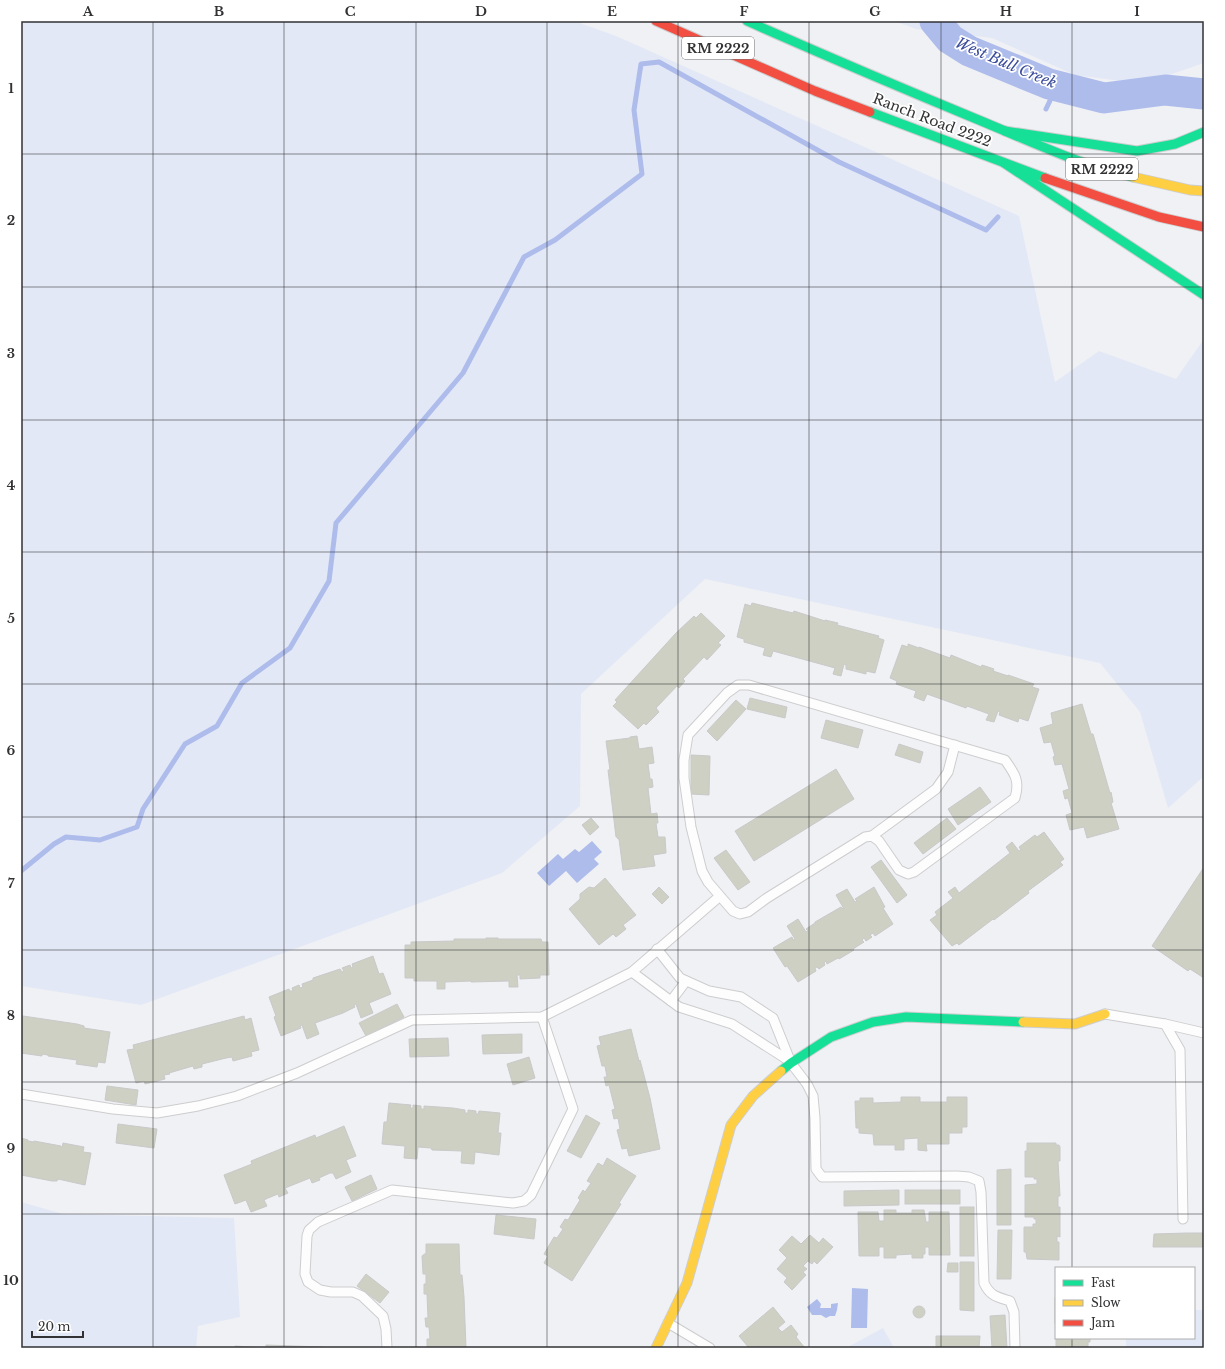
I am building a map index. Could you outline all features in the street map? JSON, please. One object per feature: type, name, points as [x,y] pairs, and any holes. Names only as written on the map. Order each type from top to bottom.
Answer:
[{"type":"main road","name":"Ranch Road 2222","points":[[656,21],[815,92],[1004,163],[1159,218],[1204,227]]},
{"type":"main road","name":"Ranch Road 2222","points":[[747,21],[852,68],[1005,131]]},
{"type":"main road","points":[[1005,131],[1137,151],[1175,144],[1204,132]]},
{"type":"main road","name":"RM 2222","points":[[1005,131],[1107,171],[1190,190],[1204,191]]},
{"type":"main road","points":[[1004,163],[1204,295]]},
{"type":"main road","points":[[656,1348],[687,1283],[731,1125],[753,1096],[791,1063],[831,1037],[873,1022],[906,1017],[1075,1024],[1105,1014]]},
{"type":"lane","points":[[872,836],[879,841],[899,870],[908,874],[914,872],[1015,798],[1018,788],[1015,773],[1005,760],[955,745],[749,685],[738,685],[727,693],[688,735],[684,760],[684,778],[691,827],[702,871],[708,882],[733,911],[740,914],[748,912],[767,898],[865,837],[872,836],[936,789],[948,772],[955,745]]},
{"type":"lane","points":[[21,1094],[113,1109],[157,1113],[198,1106],[237,1096],[297,1073],[412,1020],[542,1017],[632,972],[720,896]]},
{"type":"lane","points":[[657,949],[680,978],[709,991],[741,997],[773,1018],[791,1063],[807,1084],[813,1096],[816,1169],[822,1177],[957,1176],[969,1177],[979,1181],[981,1192],[984,1283],[988,1291],[994,1296],[1010,1301],[1014,1312],[1015,1348]]},
{"type":"lane","points":[[632,972],[679,1007],[732,1024],[791,1063]]},
{"type":"lane","points":[[671,1001],[686,981]]},
{"type":"lane","points":[[1105,1014],[1164,1024],[1204,1033]]},
{"type":"lane","points":[[386,1348],[386,1329],[383,1316],[362,1296],[353,1292],[330,1292],[320,1290],[308,1282],[304,1274],[307,1236],[309,1230],[318,1222],[392,1190],[513,1203],[524,1201],[531,1195],[573,1109],[542,1017]]},
{"type":"lane","points":[[1164,1024],[1180,1050],[1183,1220]]},
{"type":"lane","points":[[668,1323],[710,1348]]},
{"type":"shaded area","points":[[21,21],[574,21],[616,36],[1019,216],[1055,382],[1099,351],[1176,379],[1204,339],[1204,760],[1202,778],[1168,808],[1140,712],[1100,663],[705,579],[581,694],[580,806],[502,873],[141,1005],[21,986]]},
{"type":"shaded area","points":[[894,21],[1204,21],[1204,63],[1143,84],[1075,75],[992,38],[916,29]]},
{"type":"shaded area","points":[[21,1202],[63,1214],[234,1218],[240,1317],[198,1326],[196,1348],[21,1348]]},
{"type":"shaded area","points":[[1195,1310],[1204,1310],[1204,1348],[1126,1348],[1126,1339],[1195,1339]]},
{"type":"shaded area","points":[[883,1328],[894,1348],[846,1348]]},
{"type":"water","points":[[592,841],[602,852],[594,859],[599,864],[577,883],[566,871],[549,886],[537,873],[558,854],[563,859],[575,849],[579,852]]},
{"type":"water","points":[[852,1288],[868,1289],[867,1328],[851,1328]]},
{"type":"water","points":[[817,1299],[821,1304],[820,1308],[831,1308],[831,1304],[838,1303],[835,1316],[826,1318],[821,1315],[812,1315],[807,1307]]},
{"type":"building","points":[[752,603],[793,613],[794,611],[825,621],[838,623],[837,625],[879,636],[878,638],[884,640],[875,673],[866,671],[866,674],[846,669],[846,665],[844,664],[841,676],[833,674],[835,668],[773,651],[771,657],[763,655],[765,648],[744,642],[744,639],[737,637],[745,604],[751,606]]},
{"type":"building","points":[[701,613],[725,636],[718,643],[721,645],[707,660],[704,657],[683,679],[685,681],[679,688],[677,686],[656,708],[659,712],[646,725],[644,723],[638,729],[613,706],[617,702],[615,700],[676,633],[694,616],[696,618]]},
{"type":"building","points":[[908,644],[950,658],[951,655],[981,667],[982,665],[994,669],[993,671],[1034,684],[1032,687],[1039,689],[1028,721],[1019,718],[1018,722],[999,715],[1000,712],[998,711],[994,722],[986,720],[989,714],[967,706],[966,708],[927,694],[924,701],[914,697],[916,691],[896,684],[897,681],[890,678],[902,645],[908,647]]},
{"type":"building","points":[[750,698],[787,707],[785,718],[747,709]]},
{"type":"building","points":[[736,700],[746,709],[717,741],[707,731]]},
{"type":"building","points":[[1082,704],[1091,734],[1093,734],[1110,793],[1111,792],[1113,802],[1111,803],[1119,829],[1087,838],[1084,827],[1070,830],[1066,815],[1072,813],[1068,798],[1065,799],[1063,791],[1069,789],[1062,764],[1055,765],[1053,757],[1055,756],[1051,742],[1044,743],[1040,728],[1053,724],[1051,713]]},
{"type":"building","points":[[826,720],[863,730],[858,748],[821,738]]},
{"type":"building","points":[[637,736],[639,749],[652,747],[654,763],[648,764],[650,779],[652,779],[653,787],[648,788],[651,814],[657,813],[658,823],[656,823],[658,837],[665,837],[666,853],[653,855],[655,866],[623,870],[619,839],[616,837],[606,741]]},
{"type":"building","points":[[899,744],[923,752],[920,763],[895,755]]},
{"type":"building","points":[[691,755],[710,756],[709,795],[691,794]]},
{"type":"building","points":[[836,769],[854,799],[754,861],[735,831]]},
{"type":"building","points":[[980,787],[991,802],[958,825],[948,809]]},
{"type":"building","points":[[591,818],[599,827],[590,835],[582,825]]},
{"type":"building","points":[[947,818],[956,829],[923,854],[914,843]]},
{"type":"building","points":[[1044,832],[1064,859],[1060,862],[1063,865],[1028,891],[1029,893],[994,920],[993,919],[959,945],[957,943],[952,946],[930,920],[937,915],[935,912],[953,898],[948,892],[955,887],[959,893],[1010,853],[1006,847],[1012,842],[1019,851],[1021,850],[1019,847],[1035,835],[1037,837]]},
{"type":"building","points":[[726,850],[750,882],[738,890],[714,858]]},
{"type":"building","points":[[881,860],[907,895],[897,903],[871,867]]},
{"type":"building","points":[[1204,867],[1204,978],[1190,969],[1188,971],[1152,946]]},
{"type":"building","points":[[605,878],[636,915],[623,925],[626,929],[616,937],[613,934],[599,945],[569,909],[580,899],[580,894],[589,887],[594,888]]},
{"type":"building","points":[[659,887],[669,897],[662,904],[652,894]]},
{"type":"building","points":[[874,887],[885,907],[883,908],[893,924],[875,936],[873,933],[870,935],[872,937],[866,941],[864,938],[862,940],[864,942],[839,959],[838,958],[827,964],[826,961],[824,963],[825,965],[819,969],[817,967],[815,968],[816,971],[798,982],[787,966],[785,967],[773,948],[792,937],[793,940],[795,939],[787,926],[798,919],[806,932],[808,931],[806,929],[815,922],[841,907],[844,909],[836,895],[847,889],[855,902],[857,901],[855,899]]},
{"type":"building","points":[[454,939],[541,939],[542,942],[548,942],[549,975],[540,975],[540,978],[520,979],[520,975],[517,975],[518,987],[509,987],[509,981],[471,981],[445,982],[445,989],[437,989],[437,981],[414,981],[414,978],[405,978],[405,945],[411,945],[411,942],[454,941]]},
{"type":"building","points":[[373,956],[379,974],[383,973],[391,994],[369,1003],[373,1013],[361,1018],[356,1004],[354,1005],[355,1007],[343,1013],[315,1023],[319,1034],[307,1039],[302,1025],[300,1026],[301,1028],[281,1036],[269,997],[289,989],[290,991],[293,991],[292,988],[299,985],[300,988],[303,987],[302,984],[313,980],[313,978],[340,969],[342,972],[344,971],[342,968],[350,965],[351,968],[353,967],[352,964]]},
{"type":"building","points":[[397,1004],[404,1017],[366,1036],[359,1023]]},
{"type":"building","points":[[23,1016],[77,1024],[84,1026],[84,1028],[110,1032],[105,1063],[98,1062],[97,1067],[76,1064],[77,1060],[42,1054],[42,1056],[21,1053],[21,1017]]},
{"type":"building","points":[[244,1016],[245,1020],[251,1018],[259,1050],[251,1052],[252,1056],[233,1061],[232,1057],[226,1058],[202,1064],[202,1067],[194,1069],[193,1066],[169,1073],[170,1074],[164,1075],[165,1079],[145,1084],[144,1081],[136,1083],[127,1050],[134,1049],[133,1045]]},
{"type":"building","points":[[631,1029],[650,1098],[660,1149],[629,1156],[627,1148],[622,1149],[617,1130],[620,1129],[618,1118],[614,1119],[612,1110],[615,1109],[609,1085],[606,1086],[604,1077],[607,1077],[605,1066],[602,1066],[597,1046],[601,1045],[599,1037]]},
{"type":"building","points":[[522,1034],[522,1053],[483,1054],[482,1035]]},
{"type":"building","points":[[448,1038],[449,1056],[410,1057],[409,1039]]},
{"type":"building","points":[[529,1057],[535,1078],[513,1085],[507,1064]]},
{"type":"building","points":[[107,1086],[138,1090],[136,1105],[105,1100]]},
{"type":"building","points":[[901,1097],[920,1097],[920,1102],[947,1102],[947,1097],[967,1097],[967,1127],[962,1127],[962,1133],[949,1133],[949,1144],[926,1144],[927,1151],[918,1150],[918,1138],[904,1139],[904,1150],[895,1150],[895,1145],[874,1145],[873,1134],[859,1133],[859,1128],[856,1128],[855,1101],[860,1101],[860,1098],[873,1098],[873,1103],[901,1102]]},
{"type":"building","points":[[389,1103],[411,1105],[410,1108],[413,1108],[413,1105],[421,1106],[421,1109],[424,1109],[424,1106],[453,1108],[465,1110],[465,1113],[468,1113],[468,1110],[476,1111],[476,1114],[478,1114],[479,1111],[500,1113],[498,1133],[501,1133],[499,1155],[475,1152],[474,1164],[461,1163],[462,1151],[432,1150],[431,1148],[418,1147],[417,1159],[404,1158],[405,1146],[382,1144],[384,1122],[387,1122]]},
{"type":"building","points":[[586,1115],[600,1123],[581,1158],[567,1151]]},
{"type":"building","points":[[118,1124],[157,1129],[154,1148],[116,1143]]},
{"type":"building","points":[[344,1126],[356,1156],[346,1160],[351,1172],[336,1179],[333,1173],[330,1173],[319,1178],[320,1180],[312,1183],[310,1178],[285,1188],[288,1193],[279,1197],[278,1194],[264,1200],[267,1206],[251,1212],[246,1200],[235,1204],[224,1175],[252,1164],[251,1161],[315,1135],[316,1138]]},
{"type":"building","points":[[21,1138],[28,1141],[61,1146],[62,1148],[63,1143],[84,1147],[83,1152],[91,1153],[85,1185],[58,1179],[57,1181],[52,1181],[21,1175]]},
{"type":"building","points":[[1027,1143],[1056,1143],[1056,1145],[1059,1145],[1060,1147],[1060,1161],[1058,1161],[1060,1196],[1058,1196],[1058,1207],[1060,1207],[1060,1237],[1057,1236],[1057,1242],[1059,1242],[1059,1260],[1027,1259],[1026,1252],[1024,1252],[1024,1227],[1033,1227],[1033,1224],[1036,1224],[1036,1219],[1034,1219],[1034,1217],[1025,1217],[1025,1185],[1037,1184],[1037,1179],[1034,1179],[1034,1177],[1025,1177],[1025,1151],[1027,1151]]},
{"type":"building","points":[[607,1158],[636,1176],[619,1203],[621,1204],[572,1281],[544,1263],[548,1256],[544,1254],[554,1237],[557,1238],[563,1229],[560,1227],[565,1219],[568,1220],[580,1200],[578,1198],[583,1190],[585,1192],[591,1183],[587,1181],[598,1163],[603,1166]]},
{"type":"building","points":[[1011,1169],[1011,1225],[997,1225],[997,1170]]},
{"type":"building","points":[[371,1175],[377,1189],[352,1201],[345,1187]]},
{"type":"building","points":[[899,1190],[899,1205],[844,1206],[844,1191]]},
{"type":"building","points":[[905,1190],[960,1190],[960,1204],[905,1204]]},
{"type":"building","points":[[960,1207],[974,1207],[974,1256],[960,1256]]},
{"type":"building","points":[[884,1210],[896,1210],[896,1213],[912,1213],[912,1210],[924,1210],[926,1222],[929,1222],[929,1212],[949,1212],[950,1255],[929,1255],[929,1247],[925,1247],[925,1254],[923,1254],[923,1258],[912,1258],[912,1254],[896,1255],[896,1258],[884,1258],[884,1247],[879,1247],[879,1256],[859,1256],[858,1212],[878,1212],[879,1221],[884,1221]]},
{"type":"building","points":[[496,1215],[536,1219],[534,1239],[494,1234]]},
{"type":"building","points":[[998,1230],[1012,1230],[1011,1279],[997,1279]]},
{"type":"building","points":[[1204,1233],[1204,1247],[1153,1247],[1154,1234]]},
{"type":"building","points":[[810,1235],[819,1243],[823,1238],[833,1247],[817,1264],[814,1261],[812,1264],[808,1261],[803,1266],[807,1269],[803,1272],[806,1275],[792,1290],[784,1282],[787,1278],[777,1269],[787,1258],[779,1250],[792,1236],[801,1244]]},
{"type":"building","points":[[426,1244],[459,1244],[460,1275],[462,1275],[464,1297],[466,1348],[427,1348],[427,1339],[430,1339],[429,1327],[426,1327],[425,1318],[428,1318],[427,1294],[424,1294],[426,1274],[423,1274],[422,1256],[426,1253]]},
{"type":"building","points":[[960,1262],[974,1262],[974,1311],[960,1310]]},
{"type":"building","points":[[948,1263],[958,1263],[958,1272],[947,1272]]},
{"type":"building","points":[[366,1274],[389,1292],[380,1303],[357,1286]]},
{"type":"building","points":[[919,1306],[923,1308],[925,1312],[923,1316],[919,1318],[915,1316],[913,1312],[915,1308]]},
{"type":"building","points":[[773,1307],[785,1322],[778,1328],[782,1332],[791,1325],[798,1334],[796,1337],[805,1348],[761,1348],[759,1346],[756,1348],[749,1348],[739,1336]]},
{"type":"building","points":[[1005,1315],[1007,1348],[992,1348],[990,1316]]},
{"type":"building","points":[[936,1336],[980,1336],[979,1348],[936,1348]]},
{"type":"building","points":[[1056,1339],[1090,1339],[1090,1342],[1088,1342],[1088,1348],[1056,1348]]},
{"type":"building","points":[[266,1345],[322,1347],[327,1348],[266,1348]]},
{"type":"building","points":[[235,1346],[266,1348],[235,1348]]},
{"type":"waterway","name":"West Bull Creek","points":[[935,21],[950,39],[969,51],[1049,84],[1104,98],[1165,90],[1204,94]]},
{"type":"waterway","points":[[21,871],[54,844],[66,837],[100,840],[137,827],[143,809],[185,744],[217,726],[242,683],[290,648],[329,581],[336,523],[463,373],[524,257],[555,240],[642,174],[634,110],[641,64],[659,62],[839,162],[986,230],[998,217]]},
{"type":"waterway","points":[[1046,109],[1057,86]]},
{"type":"traffic: fast","points":[[747,21],[1040,146],[1096,167],[1133,177]]},
{"type":"traffic: fast","points":[[870,112],[1045,178]]},
{"type":"traffic: fast","points":[[1005,131],[1137,151],[1175,144],[1204,132]]},
{"type":"traffic: fast","points":[[1004,163],[1204,295]]},
{"type":"traffic: fast","points":[[781,1071],[831,1037],[873,1022],[906,1017],[1023,1022]]},
{"type":"traffic: slow","points":[[1133,177],[1190,190],[1204,191]]},
{"type":"traffic: slow","points":[[1023,1022],[1075,1024],[1105,1014]]},
{"type":"traffic: slow","points":[[656,1348],[687,1283],[731,1125],[753,1096],[781,1071]]},
{"type":"traffic: jam","points":[[656,21],[815,91],[870,112]]},
{"type":"traffic: jam","points":[[1045,178],[1159,217],[1204,227]]}]
